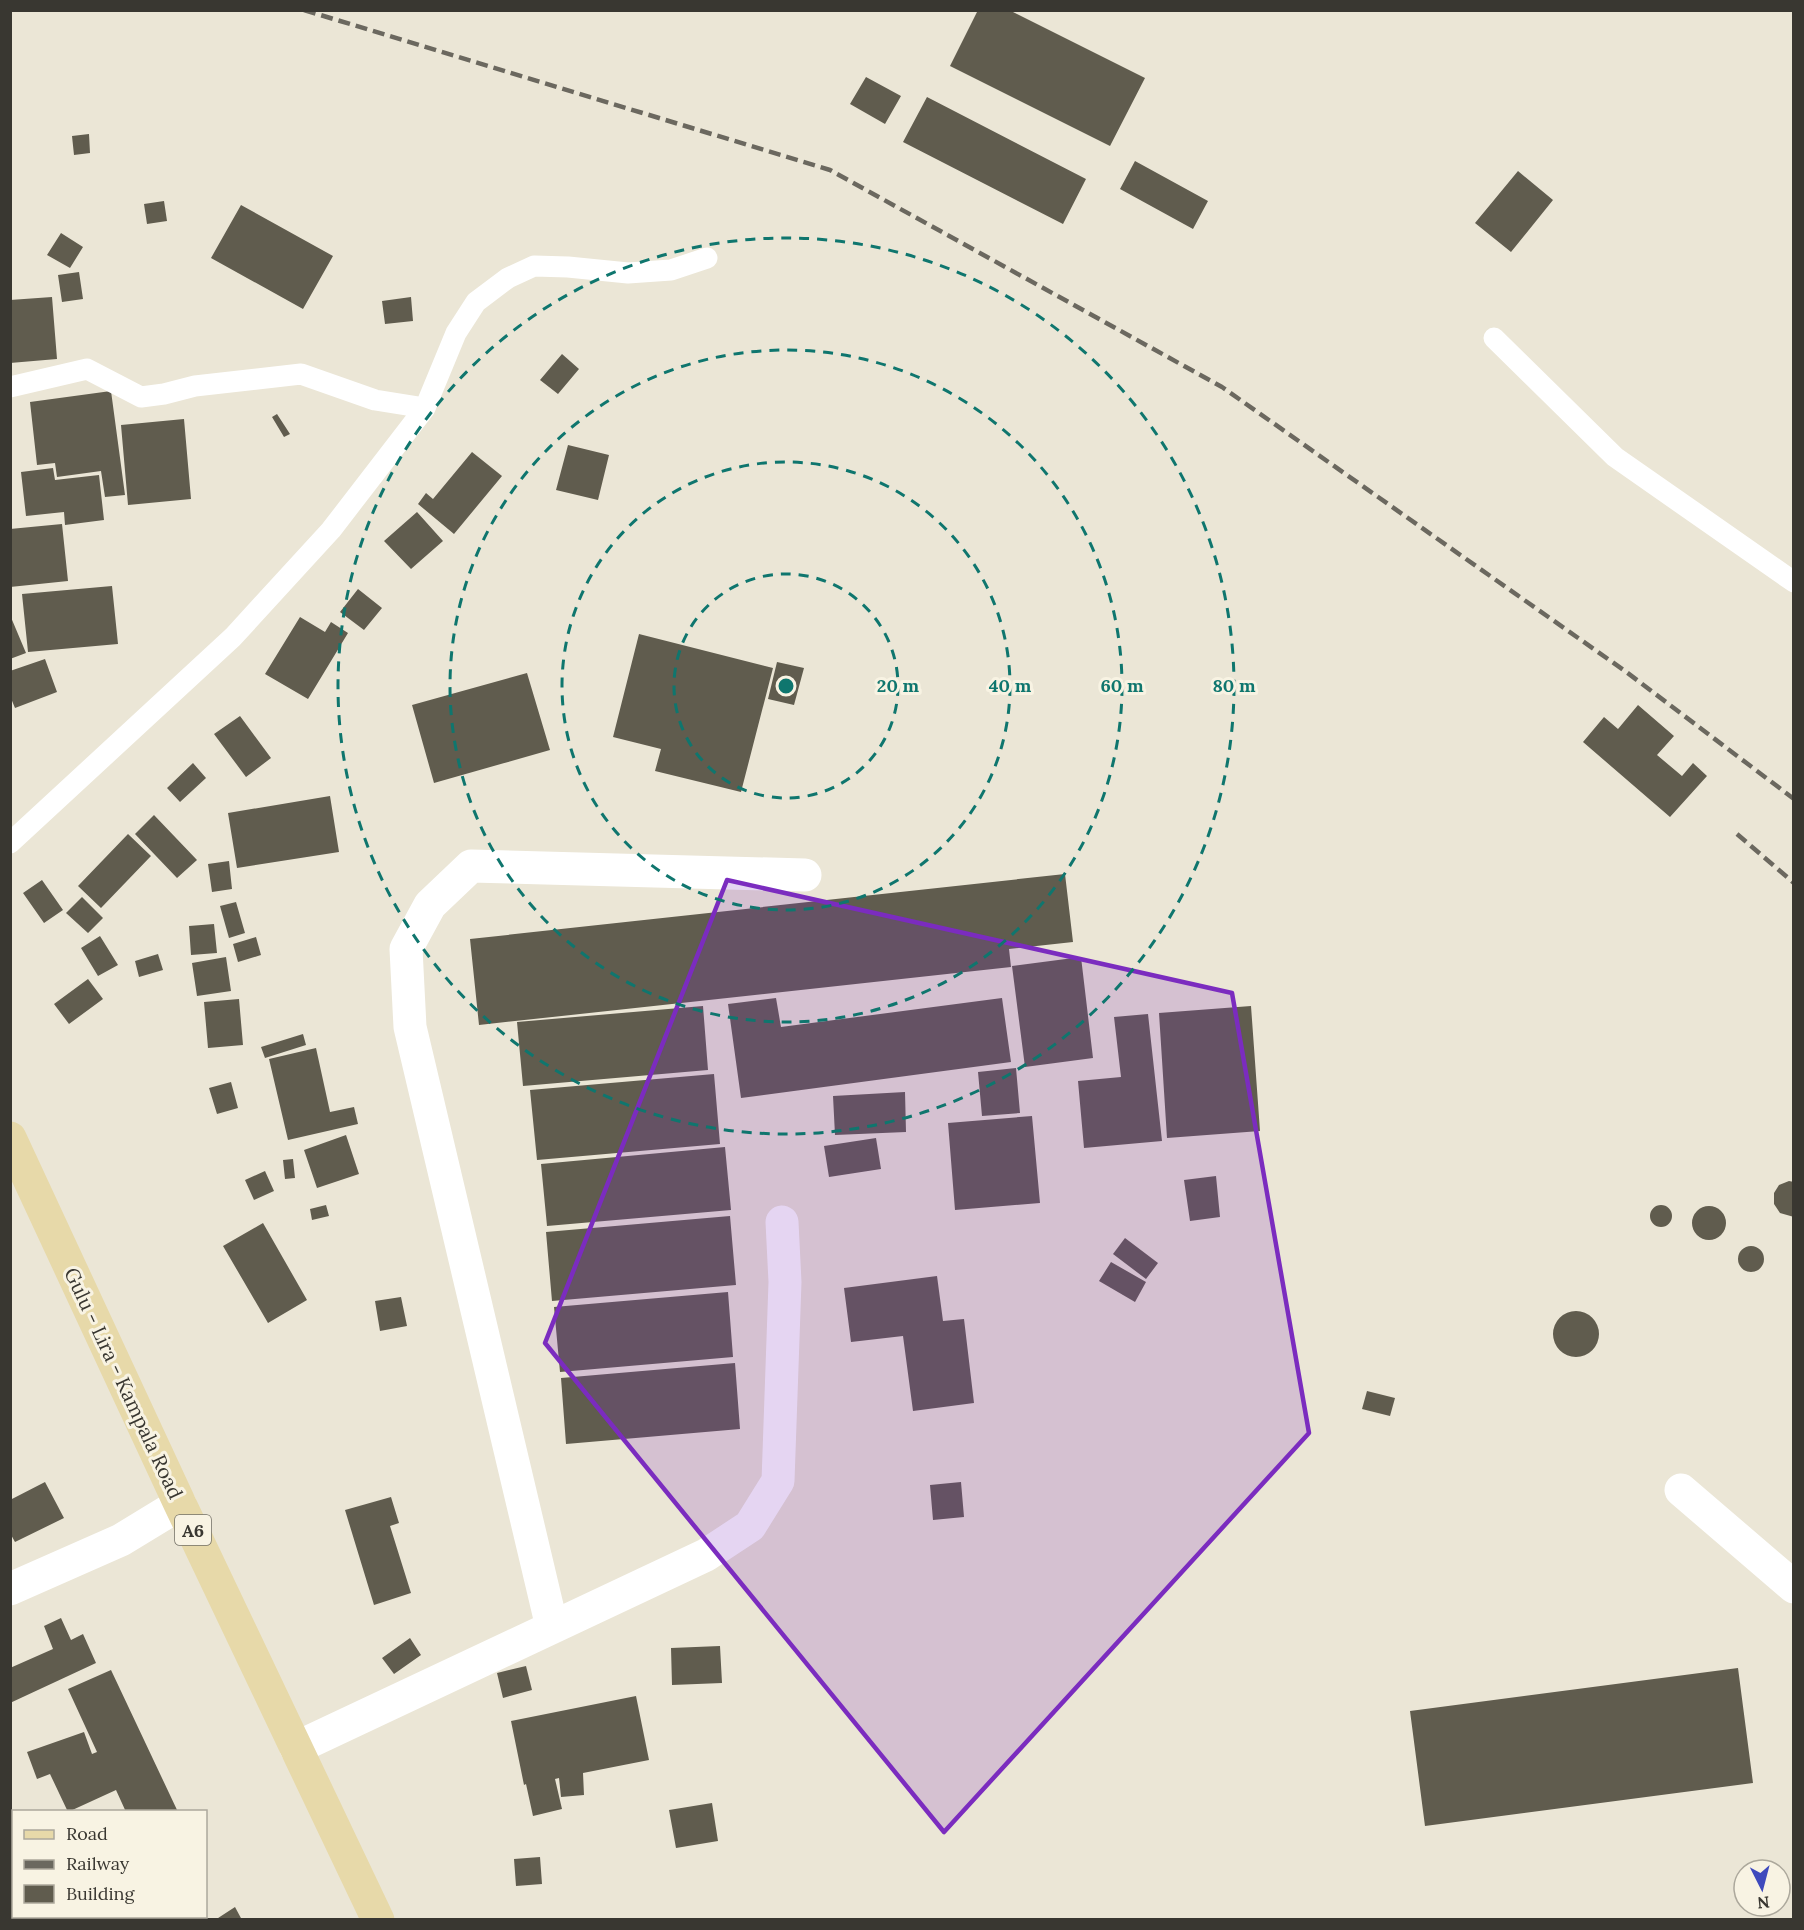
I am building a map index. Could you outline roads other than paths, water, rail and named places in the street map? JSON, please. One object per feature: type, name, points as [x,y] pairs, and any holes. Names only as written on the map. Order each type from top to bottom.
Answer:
[{"type":"main road","name":"Gulu - Lira - Kampala Road","points":[[10,1138],[180,1504],[378,1920]]},
{"type":"street","points":[[552,1627],[410,1027],[406,949],[430,905],[471,866],[805,875]]},
{"type":"street","points":[[296,1748],[715,1549],[750,1526],[778,1481],[785,1282],[782,1222]]},
{"type":"street","points":[[1682,1490],[1794,1587]]},
{"type":"street","points":[[10,1589],[121,1540],[180,1504]]},
{"type":"lane","points":[[10,843],[233,637],[331,530],[425,408],[456,333],[476,302],[508,278],[534,266],[628,273],[671,270],[707,258]]},
{"type":"lane","points":[[1494,338],[1615,457],[1794,582]]},
{"type":"lane","points":[[10,387],[87,369],[141,397],[195,386],[301,374],[375,400],[425,408]]},
{"type":"railway","points":[[304,10],[830,170],[1222,387],[1625,671],[1794,799]]},
{"type":"railway","points":[[1737,834],[1794,883]]}]
